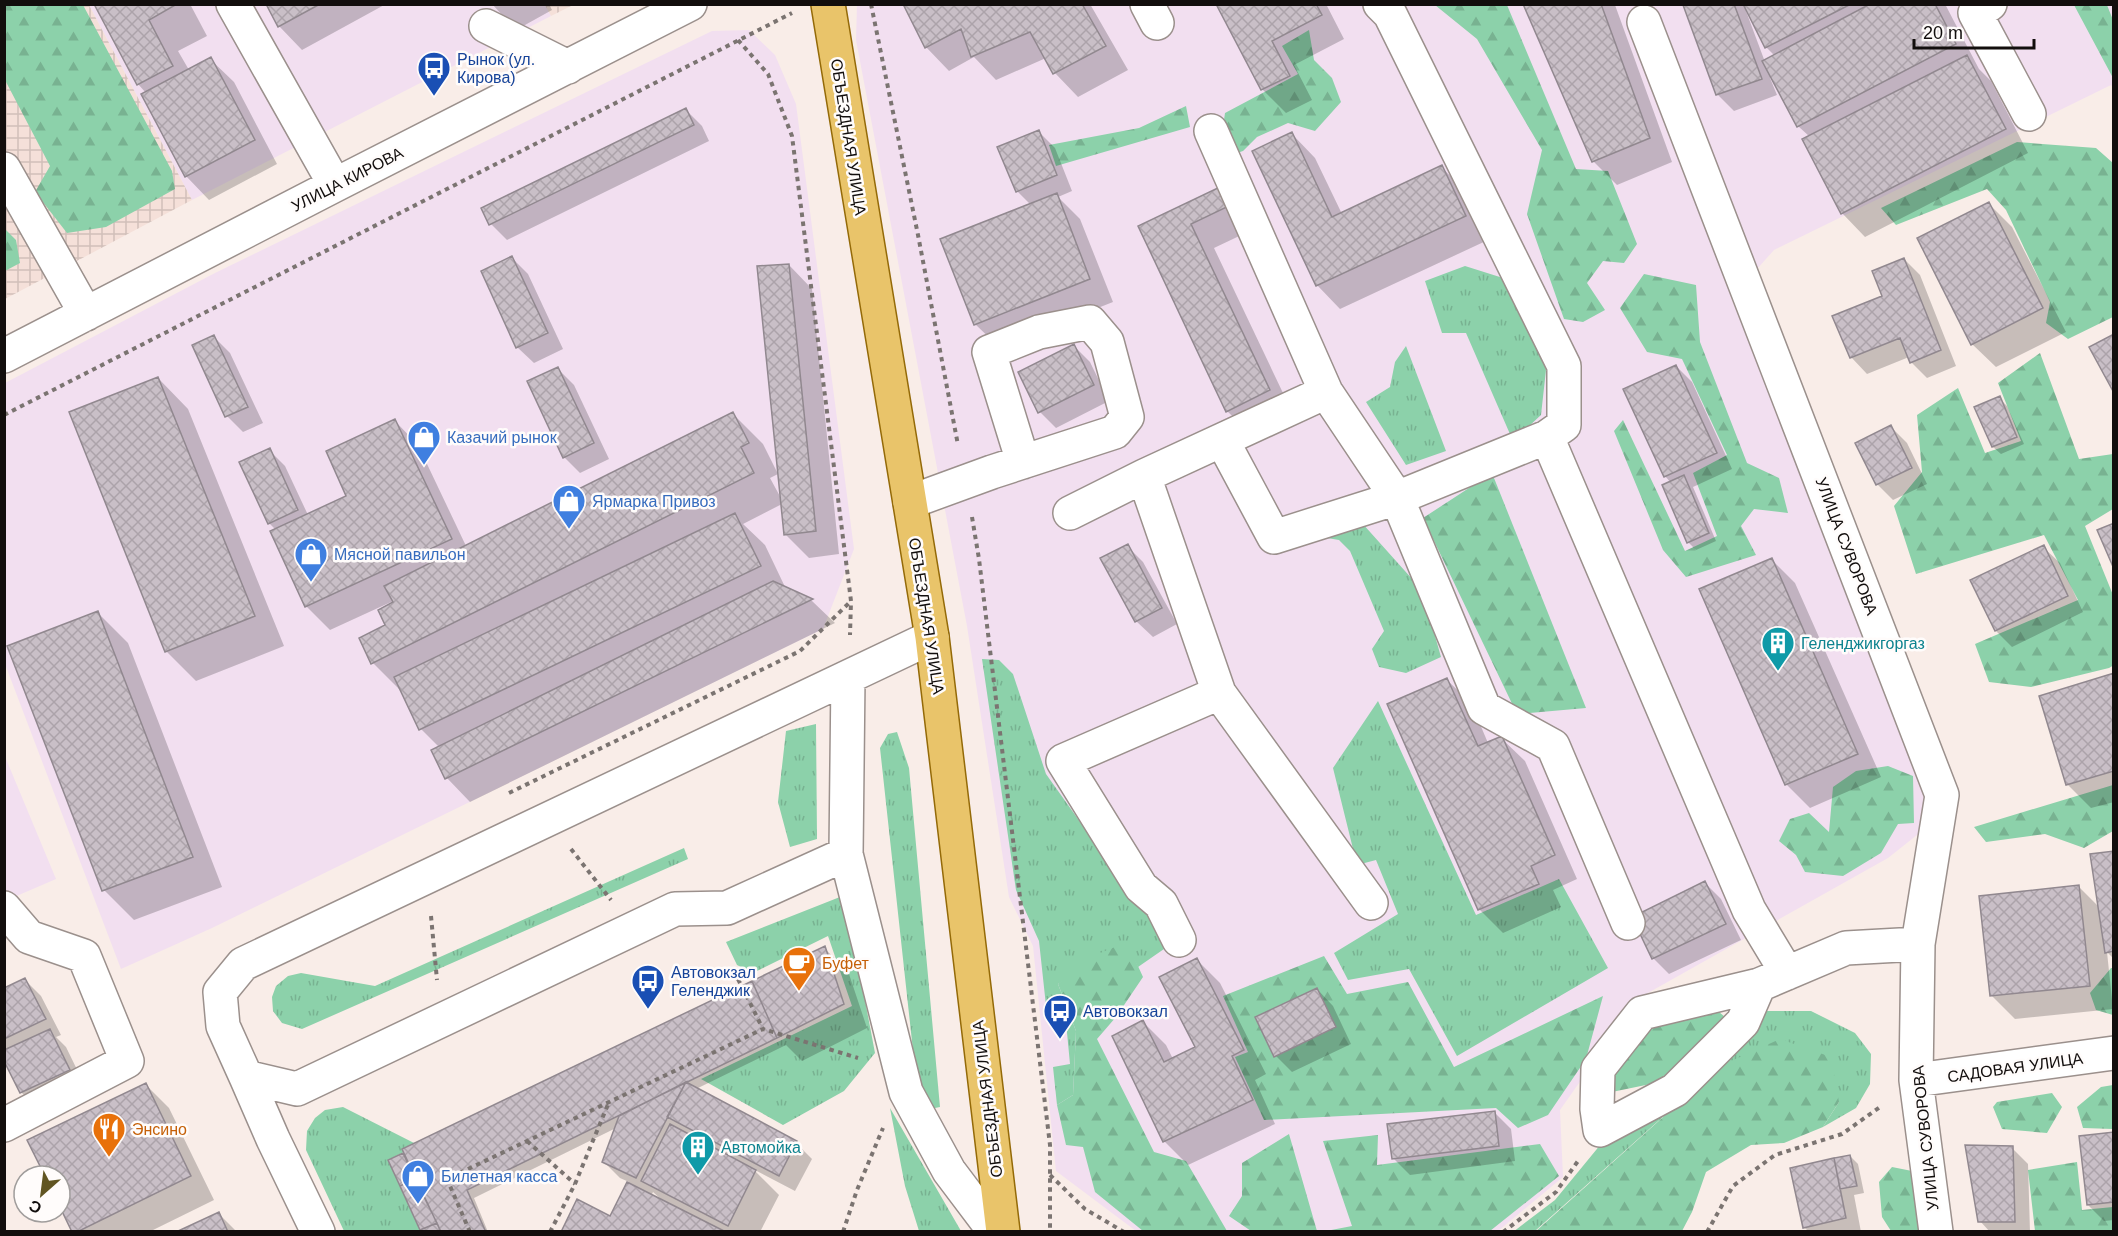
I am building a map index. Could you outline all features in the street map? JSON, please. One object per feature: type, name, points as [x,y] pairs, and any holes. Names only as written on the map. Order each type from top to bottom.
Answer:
[{"type":"main road","name":"ОБЪЕЗДНАЯ УЛИЦА","points":[[813,7],[910,502],[932,637],[1003,1232]]},
{"type":"street","points":[[233,4],[335,185]]},
{"type":"street","name":"УЛИЦА КИРОВА","points":[[4,356],[690,4]]},
{"type":"street","points":[[1222,440],[1274,537],[1397,498],[1547,437],[1564,425],[1564,366],[1390,14],[1380,4]]},
{"type":"street","points":[[1990,4],[1975,13],[2029,114]]},
{"type":"street","name":"УЛИЦА СУВОРОВА","points":[[1644,22],[1942,795],[1918,944],[1916,1080],[1935,1232]]},
{"type":"street","points":[[486,26],[568,67]]},
{"type":"street","points":[[1211,131],[1326,392],[1397,498],[1484,708],[1553,746],[1628,923]]},
{"type":"street","points":[[4,169],[86,314]]},
{"type":"street","points":[[910,502],[1115,432],[1127,417],[1107,342],[1090,322],[1039,332],[989,352],[1023,462]]},
{"type":"street","points":[[1070,513],[1144,476],[1326,392]]},
{"type":"street","points":[[1547,437],[1749,910],[1773,979]]},
{"type":"street","points":[[1144,476],[1219,693],[1371,903]]},
{"type":"street","points":[[318,1232],[273,1140],[223,1026],[220,992],[243,964],[932,637]]},
{"type":"street","points":[[848,677],[846,854],[906,1092],[949,1171],[995,1232]]},
{"type":"street","points":[[1179,940],[1161,904],[1141,887],[1063,761],[1219,693]]},
{"type":"street","points":[[246,1077],[297,1089],[675,909],[727,908],[846,854]]},
{"type":"street","points":[[4,908],[29,937],[84,956],[127,1061],[4,1125]]},
{"type":"street","points":[[1773,979],[1743,1022],[1675,1090],[1600,1130],[1597,1109],[1598,1070],[1642,1013],[1773,979],[1846,948],[1918,944]]},
{"type":"street","name":"САДОВАЯ УЛИЦА","points":[[1916,1080],[2114,1053]]},
{"type":"street","points":[[273,1140],[297,1089]]},
{"type":"path","points":[[871,4],[960,455]]},
{"type":"path","points":[[4,415],[738,40],[813,7]]},
{"type":"path","points":[[738,40],[768,74],[792,136],[851,601],[848,677]]},
{"type":"path","points":[[971,513],[980,559],[1045,1098],[1050,1145],[1050,1232]]},
{"type":"path","points":[[738,979],[764,1029]]},
{"type":"path","points":[[470,1232],[447,1179],[764,1029],[866,1060]]},
{"type":"path","points":[[550,1232],[575,1184],[610,1102]]},
{"type":"path","points":[[1707,1232],[1733,1186],[1775,1155],[1842,1134],[1880,1107]]},
{"type":"path","points":[[843,1232],[857,1190],[887,1119]]},
{"type":"path","points":[[1503,1232],[1556,1192],[1600,1130]]},
{"type":"path","points":[[527,1141],[575,1184]]},
{"type":"path","points":[[1050,1175],[1085,1209],[1124,1232]]},
{"type":"shaded area","points":[[545,4],[551,16],[192,200],[89,5]]},
{"type":"shaded area","points":[[5,5],[89,5],[192,200],[5,299]]},
{"type":"shaded area","points":[[545,5],[573,5],[551,16]]},
{"type":"shaded area","points":[[857,5],[2113,5],[2113,88],[2111,85],[1774,250],[1731,298],[1946,812],[1888,858],[1639,998],[1560,1110],[1563,1177],[1498,1231],[1136,1231],[1056,1171],[1033,946],[1009,897],[967,626],[856,40]]},
{"type":"shaded area","name":"Казачий рынок","points":[[749,30],[775,55],[796,104],[854,549],[823,629],[212,928],[121,969],[5,664],[5,383],[215,273],[712,31]]},
{"type":"shaded area","points":[[4,754],[56,879],[5,901],[4,901]]},
{"type":"green space","points":[[4,5],[83,5],[172,171],[175,189],[106,227],[67,233],[35,192],[50,166],[5,80]]},
{"type":"green space","points":[[1435,5],[1507,5],[1576,169],[1608,171],[1637,244],[1624,263],[1603,261],[1587,283],[1605,310],[1583,322],[1564,319],[1527,214],[1542,150],[1477,39]]},
{"type":"green space","points":[[2074,5],[2107,5],[2113,20],[2113,78]]},
{"type":"green space","points":[[1309,30],[1314,60],[1332,78],[1341,102],[1315,131],[1288,123],[1257,137],[1243,151],[1237,153],[1222,134],[1225,113],[1298,74],[1282,46]]},
{"type":"green space","points":[[1186,106],[1190,127],[1056,166],[1049,145],[1139,128]]},
{"type":"green space","points":[[2017,142],[2096,148],[2113,163],[2113,317],[2068,339],[2046,323],[2050,302],[2006,210],[1987,189],[1896,225],[1881,208]]},
{"type":"green space","points":[[5,229],[16,240],[20,263],[5,271]]},
{"type":"green space","points":[[1465,266],[1503,278],[1529,315],[1546,370],[1541,415],[1513,441],[1466,333],[1442,333],[1425,281]]},
{"type":"green space","points":[[1644,274],[1696,285],[1700,342],[1747,463],[1779,478],[1788,513],[1754,509],[1741,526],[1756,555],[1686,577],[1663,550],[1614,431],[1623,420],[1685,551],[1717,536],[1693,473],[1727,455],[1682,359],[1647,352],[1620,308]]},
{"type":"green space","points":[[1406,346],[1446,451],[1406,465],[1366,402],[1390,387],[1395,362]]},
{"type":"green space","points":[[2040,353],[2079,459],[2113,454],[2113,509],[2085,526],[2113,595],[2114,665],[2031,687],[1989,682],[1975,644],[2078,600],[2044,535],[1916,574],[1894,506],[1922,472],[1917,415],[1958,388],[1985,453],[2021,441],[1998,383]]},
{"type":"green space","points":[[1492,473],[1586,708],[1517,714],[1423,518]]},
{"type":"green space","points":[[1362,523],[1422,590],[1441,657],[1406,673],[1379,667],[1372,649],[1384,631],[1350,551],[1339,540],[1327,538],[1335,525]]},
{"type":"green space","points":[[982,659],[999,660],[1013,674],[1046,774],[1137,902],[1153,909],[1164,949],[1138,967],[1126,943],[1058,984],[1076,1031],[1073,1095],[1057,1105],[1053,1067],[1070,1064],[1066,1022],[1047,1015],[1039,941],[1016,890]]},
{"type":"green space","points":[[1378,701],[1476,915],[1559,879],[1608,968],[1457,1056],[1409,969],[1348,980],[1334,953],[1398,914],[1376,860],[1357,865],[1333,768]]},
{"type":"green space","points":[[816,724],[817,839],[790,847],[778,802],[786,731]]},
{"type":"green space","points":[[897,732],[909,768],[940,1107],[930,1109],[916,1078],[880,748],[888,734]]},
{"type":"green space","points":[[1888,766],[1913,776],[1914,823],[1898,824],[1881,853],[1843,876],[1805,872],[1796,855],[1779,841],[1790,819],[1809,813],[1829,832],[1833,787],[1856,771]]},
{"type":"green space","points":[[2113,785],[2113,831],[2084,848],[2045,834],[1986,842],[1974,827]]},
{"type":"green space","points":[[684,848],[688,859],[302,1029],[282,1023],[273,1011],[272,997],[276,986],[288,976],[301,973],[375,986]]},
{"type":"green space","points":[[845,895],[875,1053],[844,1091],[783,1125],[701,1079],[852,1006],[828,936],[753,973],[737,965],[726,942]]},
{"type":"green space","points":[[1127,942],[1143,977],[1116,1017],[1097,1039],[1154,1152],[1186,1161],[1227,1231],[1143,1231],[1095,1192],[1083,1147],[1066,1145],[1057,1105],[1073,1095],[1076,1031],[1058,984],[1088,958]]},
{"type":"green space","points":[[1324,956],[1347,994],[1408,982],[1454,1067],[1603,996],[1586,1059],[1548,1115],[1518,1128],[1496,1108],[1264,1120],[1235,1057],[1248,1052],[1223,996]]},
{"type":"green space","points":[[2113,968],[2113,1015],[2096,1010],[2090,993]]},
{"type":"green space","points":[[1760,1011],[1811,1011],[1855,1033],[1871,1054],[1870,1084],[1856,1108],[1823,1127],[1839,1102],[1720,1066],[1535,1231],[1513,1232],[1555,1200],[1601,1144]]},
{"type":"green space","points":[[1719,1012],[1725,1017],[1670,1080],[1607,1093],[1610,1067],[1651,1028]]},
{"type":"green space","points":[[1780,1039],[1831,1057],[1839,1102],[1823,1127],[1784,1143],[1751,1145],[1706,1172],[1692,1212],[1682,1231],[1535,1232],[1720,1066]]},
{"type":"green space","points":[[2113,1085],[2113,1129],[2083,1128],[2077,1107],[2101,1087]]},
{"type":"green space","points":[[2052,1093],[2062,1107],[2047,1133],[2002,1129],[1993,1107],[1997,1102]]},
{"type":"green space","points":[[343,1107],[418,1145],[388,1160],[421,1231],[344,1231],[306,1150],[307,1131],[315,1118],[325,1110]]},
{"type":"green space","points":[[890,1108],[961,1231],[919,1231],[905,1186]]},
{"type":"green space","points":[[1289,1134],[1317,1231],[1251,1231],[1229,1216],[1242,1196],[1242,1163]]},
{"type":"green space","points":[[1378,1135],[1377,1165],[1540,1144],[1559,1176],[1490,1231],[1326,1231],[1352,1226],[1323,1141]]},
{"type":"green space","points":[[2077,1162],[2082,1210],[2113,1207],[2113,1231],[2035,1231],[2028,1170]]},
{"type":"green space","points":[[1892,1167],[1912,1171],[1925,1231],[1891,1231],[1882,1217],[1879,1182]]},
{"type":"building","points":[[94,4],[177,4],[149,20],[173,66],[137,85]]},
{"type":"building","points":[[266,4],[320,4],[278,27]]},
{"type":"building","points":[[903,4],[1082,4],[1106,46],[1053,74],[1030,32],[971,57],[961,29],[925,48]]},
{"type":"building","points":[[1216,4],[1316,4],[1322,15],[1272,41],[1290,76],[1261,90]]},
{"type":"building","points":[[1523,4],[1601,4],[1650,138],[1592,162]]},
{"type":"building","points":[[1734,4],[1762,79],[1716,95],[1683,5]]},
{"type":"building","points":[[1743,4],[1851,4],[1765,48]]},
{"type":"building","points":[[1870,4],[1935,4],[1956,44],[1797,127],[1762,61]]},
{"type":"building","points":[[1967,55],[2006,129],[1841,214],[1802,139]]},
{"type":"building","points":[[211,57],[255,140],[185,177],[141,94]]},
{"type":"building","points":[[686,108],[694,125],[489,225],[481,208]]},
{"type":"building","points":[[1039,130],[1057,175],[1016,192],[997,147]]},
{"type":"building","points":[[1292,132],[1332,217],[1442,165],[1466,216],[1316,286],[1252,151]]},
{"type":"building","points":[[1222,186],[1231,205],[1191,224],[1270,390],[1226,412],[1138,226]]},
{"type":"building","points":[[1057,193],[1090,279],[974,325],[940,239]]},
{"type":"building","points":[[1989,202],[2043,308],[1971,345],[1917,238]]},
{"type":"building","points":[[512,256],[548,333],[516,348],[481,271]]},
{"type":"building","points":[[1904,258],[1941,350],[1910,363],[1900,338],[1850,358],[1832,316],[1882,296],[1872,271]]},
{"type":"building","points":[[789,264],[816,531],[784,535],[757,266]]},
{"type":"building","points":[[2114,334],[2114,393],[2089,347]]},
{"type":"building","points":[[214,335],[248,407],[225,417],[192,345]]},
{"type":"building","points":[[1074,344],[1094,385],[1038,413],[1018,372]]},
{"type":"building","points":[[1676,365],[1717,453],[1664,477],[1623,389]]},
{"type":"building","points":[[558,367],[594,443],[563,458],[527,381]]},
{"type":"building","points":[[158,377],[255,616],[165,652],[69,412]]},
{"type":"building","points":[[2000,396],[2017,437],[1992,447],[1974,407]]},
{"type":"building","name":"Ярмарка Привоз","points":[[733,412],[749,443],[741,447],[754,473],[371,664],[359,638],[385,625],[378,610],[393,602],[384,586]]},
{"type":"building","points":[[395,419],[452,539],[305,607],[270,531],[346,496],[326,451]]},
{"type":"building","points":[[1891,425],[1912,468],[1876,485],[1855,443]]},
{"type":"building","points":[[270,448],[298,510],[268,524],[239,462]]},
{"type":"building","points":[[1684,475],[1709,533],[1687,543],[1662,485]]},
{"type":"building","points":[[735,513],[761,566],[419,730],[394,677]]},
{"type":"building","points":[[2114,523],[2114,569],[2097,530]]},
{"type":"building","points":[[1128,544],[1162,608],[1135,622],[1100,558]]},
{"type":"building","points":[[2044,545],[2068,596],[1995,631],[1970,580]]},
{"type":"building","name":"Геленджикгоргаз","points":[[1772,558],[1858,754],[1785,785],[1699,589]]},
{"type":"building","points":[[773,581],[813,599],[445,779],[431,750]]},
{"type":"building","points":[[98,611],[193,857],[102,891],[7,646]]},
{"type":"building","points":[[2114,673],[2114,771],[2066,785],[2039,696]]},
{"type":"building","points":[[1447,678],[1478,746],[1502,736],[1555,855],[1531,866],[1539,884],[1478,910],[1387,704]]},
{"type":"building","points":[[2114,851],[2114,951],[2105,953],[2090,854]]},
{"type":"building","points":[[1705,881],[1726,924],[1652,959],[1632,917]]},
{"type":"building","points":[[2079,885],[2090,986],[1990,996],[1979,896]]},
{"type":"building","name":"Буфет","points":[[825,946],[844,1004],[777,1038],[752,981]]},
{"type":"building","points":[[1197,958],[1244,1050],[1232,1056],[1253,1100],[1163,1142],[1112,1036],[1143,1020],[1164,1062],[1195,1047],[1159,977]]},
{"type":"building","points":[[25,978],[46,1019],[4,1039],[4,988]]},
{"type":"building","points":[[752,981],[777,1038],[467,1190],[487,1232],[441,1232],[402,1149]]},
{"type":"building","points":[[1317,988],[1336,1027],[1274,1057],[1255,1017]]},
{"type":"building","points":[[50,1029],[70,1070],[20,1093],[4,1061],[4,1050]]},
{"type":"building","points":[[686,1082],[797,1141],[779,1176],[667,1117]]},
{"type":"building","points":[[686,1082],[636,1178],[602,1162],[619,1116]]},
{"type":"building","name":"Энсино","points":[[146,1083],[191,1176],[77,1232],[72,1232],[68,1224],[72,1224],[72,1164],[39,1164],[27,1140]]},
{"type":"building","points":[[1495,1111],[1499,1146],[1392,1159],[1387,1124]]},
{"type":"building","name":"Автомойка","points":[[670,1124],[756,1170],[728,1226],[641,1181]]},
{"type":"building","points":[[2114,1132],[2114,1202],[2087,1205],[2079,1136]]},
{"type":"building","points":[[1965,1145],[2013,1146],[2015,1222],[1978,1222]]},
{"type":"building","points":[[403,1153],[415,1179],[400,1186],[388,1160]]},
{"type":"building","points":[[1850,1155],[1857,1186],[1840,1189],[1834,1158]]},
{"type":"building","points":[[1834,1158],[1846,1218],[1803,1228],[1790,1168]]},
{"type":"building","name":"Билетная касса","points":[[415,1179],[437,1223],[420,1230],[400,1186]]},
{"type":"building","points":[[627,1182],[724,1231],[561,1232],[577,1199],[610,1216]]},
{"type":"building","points":[[219,1212],[228,1232],[176,1232]]},
{"type":"building","points":[[437,1223],[441,1232],[421,1232],[420,1230]]},
{"type":"place","name":"Рынок (ул. Кирова)","points":[[434,97]]},
{"type":"place","name":"Казачий рынок","points":[[424,466]]},
{"type":"place","name":"Ярмарка Привоз","points":[[569,530]]},
{"type":"place","name":"Мясной павильон","points":[[311,583]]},
{"type":"place","name":"Геленджикгоргаз","points":[[1778,672]]},
{"type":"place","name":"Буфет","points":[[799,992]]},
{"type":"place","name":"Автовокзал Геленджик","points":[[648,1010]]},
{"type":"place","name":"Автовокзал","points":[[1060,1040]]},
{"type":"place","name":"Энсино","points":[[109,1158]]},
{"type":"place","name":"Автомойка","points":[[698,1176]]},
{"type":"place","name":"Билетная касса","points":[[418,1205]]}]
